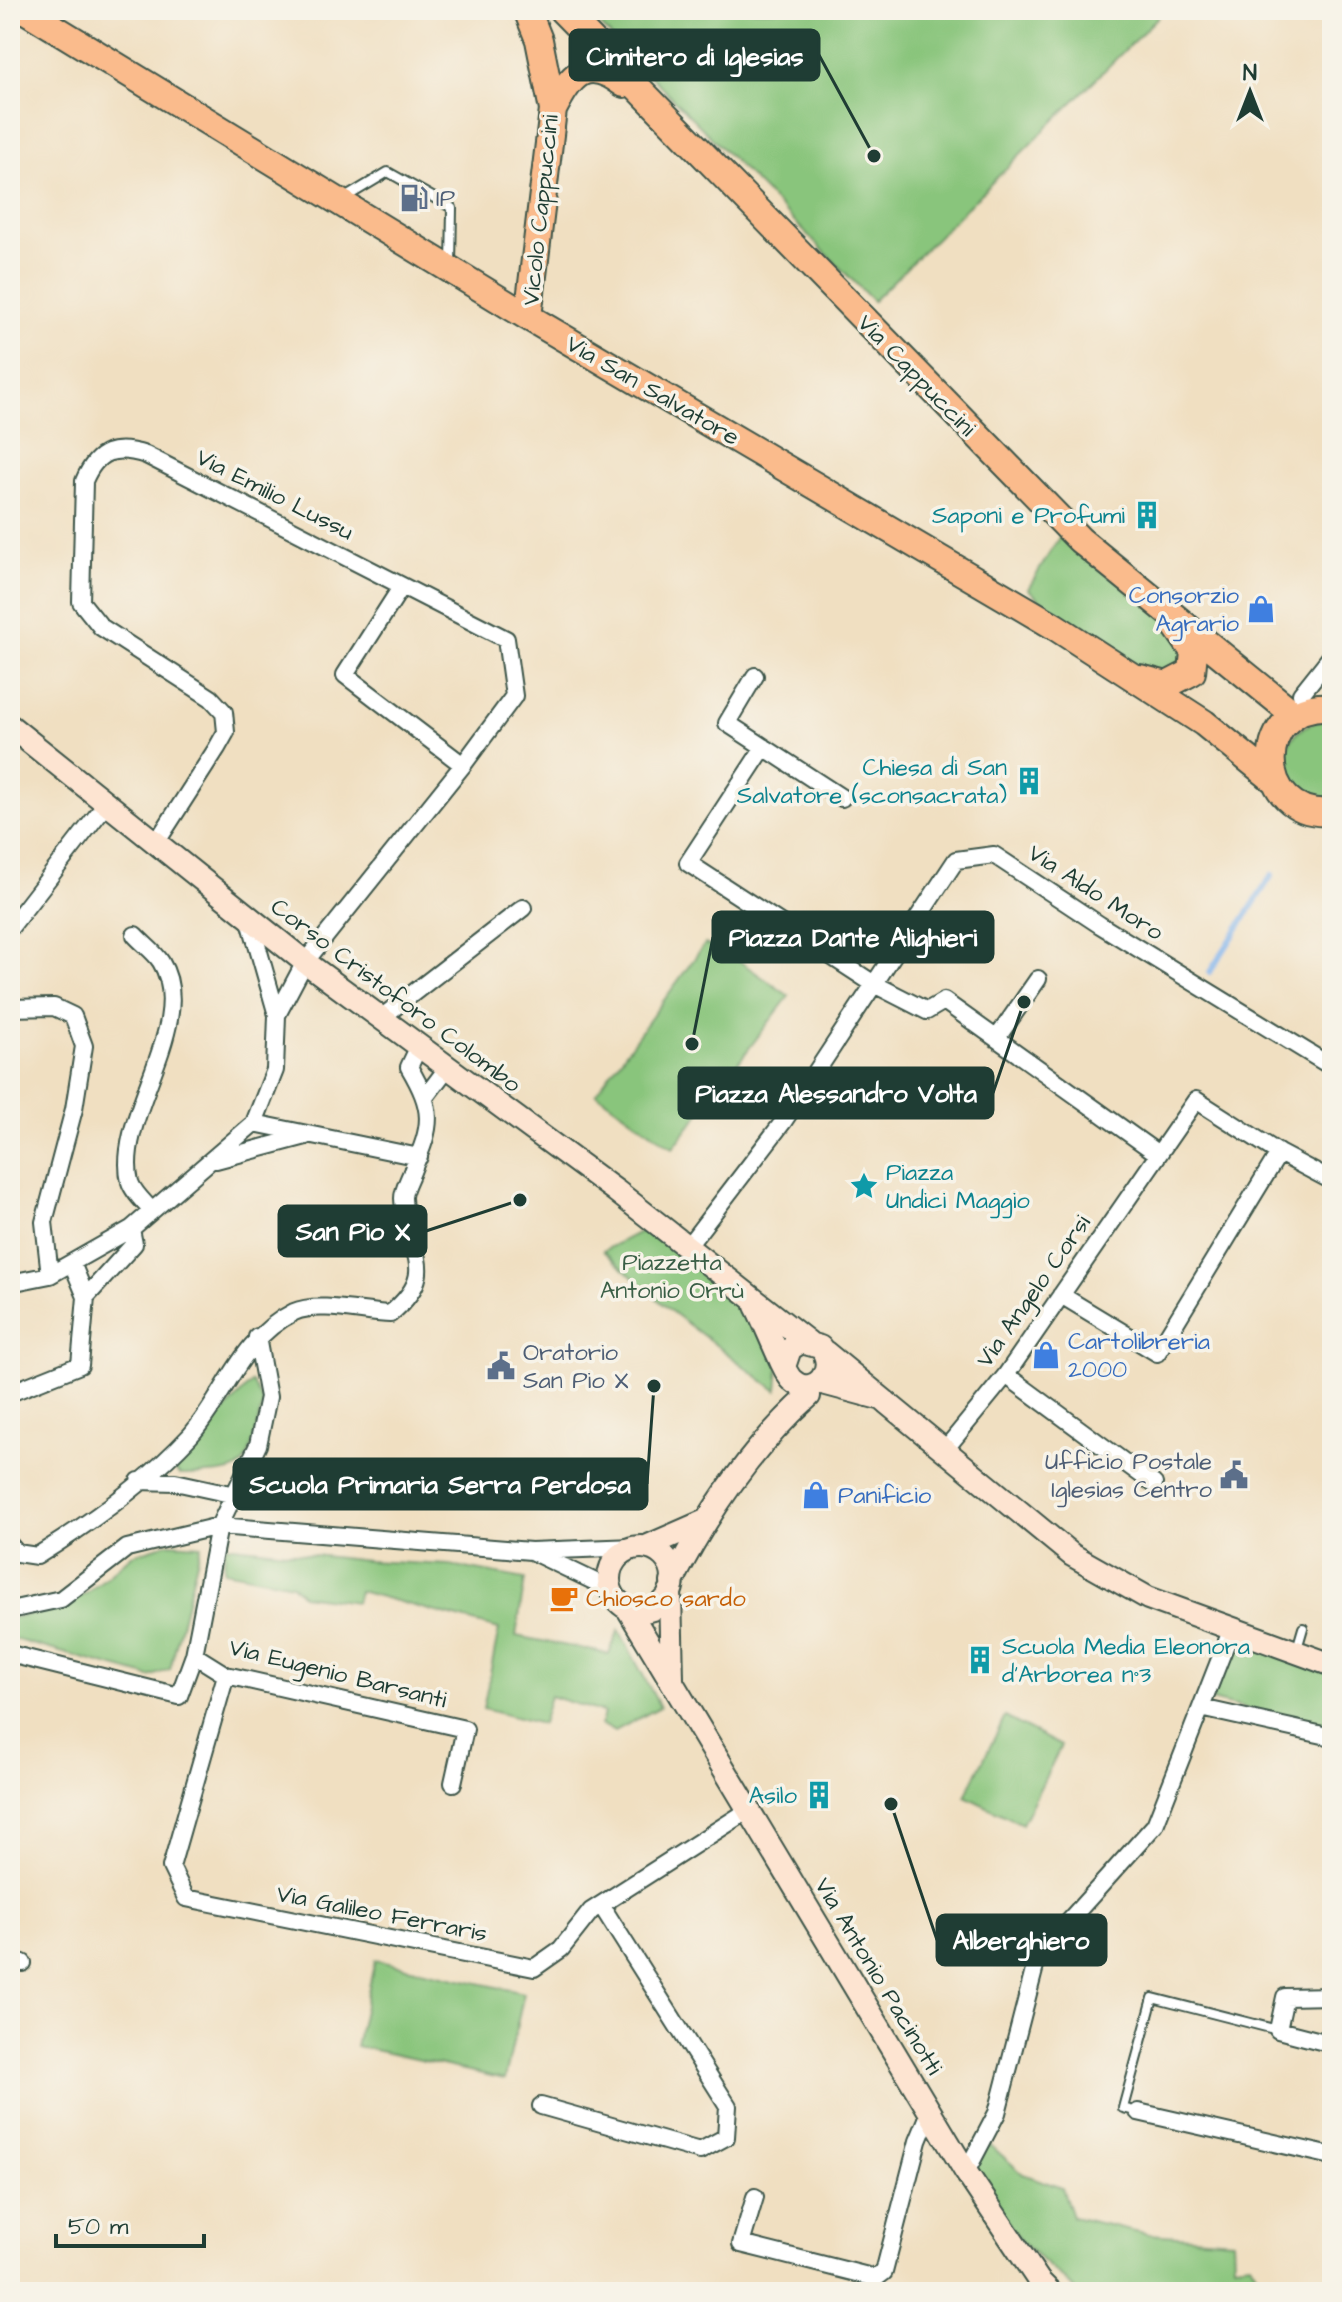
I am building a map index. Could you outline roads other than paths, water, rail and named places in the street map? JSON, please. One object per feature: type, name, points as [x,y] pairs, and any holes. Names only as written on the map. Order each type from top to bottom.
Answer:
[{"type":"main road","name":"Via San Salvatore","points":[[25,10],[528,317],[1054,626],[1125,675],[1204,723],[1274,780],[1291,802],[1327,813]]},
{"type":"main road","name":"Vicolo Cappuccini","points":[[527,10],[539,40],[553,110],[528,317]]},
{"type":"main road","name":"Via Cappuccini","points":[[562,10],[1080,540],[1299,713]]},
{"type":"main road","points":[[553,110],[572,77],[597,69],[612,75],[655,105]]},
{"type":"main road","points":[[1125,675],[1167,685],[1192,672],[1194,652],[1165,609]]},
{"type":"main road","points":[[1274,780],[1271,762],[1273,744],[1282,727],[1299,713],[1332,707]]},
{"type":"street","name":"Via Emilio Lussu","points":[[156,843],[226,732],[224,712],[211,698],[101,627],[81,602],[84,481],[91,463],[116,450],[146,455],[506,639],[514,696],[463,765],[305,962],[277,1015]]},
{"type":"street","points":[[402,586],[345,675],[463,765]]},
{"type":"street","points":[[1299,713],[1301,694],[1330,662]]},
{"type":"street","points":[[755,676],[727,723],[842,798]]},
{"type":"street","name":"Corso Cristoforo Colombo","points":[[10,726],[305,962],[688,1246],[882,1399],[1072,1555],[1148,1598],[1231,1631],[1332,1665]]},
{"type":"street","points":[[764,747],[688,863],[874,984],[927,1011],[944,1001],[1158,1154]]},
{"type":"street","points":[[10,928],[106,804]]},
{"type":"street","name":"Via Aldo Moro","points":[[688,1246],[783,1122],[956,860],[994,855],[1100,925],[1332,1067]]},
{"type":"street","points":[[381,1018],[523,908]]},
{"type":"street","points":[[10,1283],[50,1275],[131,1229],[254,1123],[275,1070],[277,1015],[249,916]]},
{"type":"street","points":[[135,935],[162,963],[170,997],[165,1039],[127,1148],[131,1185],[152,1211]]},
{"type":"street","points":[[997,1038],[1038,979]]},
{"type":"street","points":[[10,1008],[54,1007],[73,1016],[84,1046],[74,1109],[44,1222],[50,1275]]},
{"type":"street","points":[[10,1545],[17,1553],[37,1556],[75,1532],[139,1481],[191,1435],[257,1337],[297,1310],[354,1309],[390,1314],[413,1295],[419,1265],[402,1195],[431,1125],[426,1096],[409,1067],[419,1046]]},
{"type":"street","points":[[426,1096],[448,1067]]},
{"type":"street","name":"Via Angelo Corsi","points":[[943,1452],[1006,1375],[1196,1100],[1279,1153]]},
{"type":"street","points":[[254,1123],[419,1157]]},
{"type":"street","points":[[211,1161],[310,1135]]},
{"type":"street","points":[[1061,1295],[1157,1353],[1279,1153],[1332,1181]]},
{"type":"street","points":[[86,1297],[134,1244],[131,1229]]},
{"type":"street","points":[[10,1393],[80,1365],[86,1297],[72,1263]]},
{"type":"street","name":"Corso Cristoforo Colombo","points":[[754,1301],[785,1370]]},
{"type":"street","name":"Via Eugenio Barsanti","points":[[10,1654],[179,1696],[194,1655],[219,1526],[258,1445],[268,1397],[257,1337]]},
{"type":"street","points":[[531,1551],[610,1589],[628,1609],[650,1610],[660,1605],[703,1522],[788,1414],[809,1396],[828,1365],[816,1347],[790,1349],[785,1370],[788,1414]]},
{"type":"street","points":[[785,1370],[796,1384],[814,1384]]},
{"type":"street","points":[[1006,1375],[1154,1484]]},
{"type":"street","name":"Corso Cristoforo Colombo","points":[[814,1384],[882,1399]]},
{"type":"street","points":[[139,1481],[175,1482],[235,1495]]},
{"type":"street","points":[[610,1589],[608,1578],[616,1558],[703,1522]]},
{"type":"street","points":[[10,1610],[61,1599],[127,1548],[219,1526],[531,1551],[641,1547],[664,1558],[670,1566],[671,1586]]},
{"type":"street","name":"Via Antonio Pacinotti","points":[[671,1586],[672,1681]]},
{"type":"street","name":"Via Antonio Pacinotti","points":[[628,1609],[966,2172],[1039,2281],[1050,2292]]},
{"type":"street","points":[[966,2172],[997,2113],[1038,1955],[1155,1825],[1231,1631]]},
{"type":"street","name":"Corso Cristoforo Colombo","points":[[1296,1653],[1332,1649]]},
{"type":"street","name":"Via Eugenio Barsanti","points":[[194,1655],[226,1675],[465,1729],[453,1783]]},
{"type":"street","name":"Via Galileo Ferraris","points":[[226,1675],[171,1867],[186,1898],[534,1968],[561,1949],[591,1911],[749,1810]]},
{"type":"street","points":[[1201,1708],[1332,1737]]},
{"type":"street","points":[[541,2106],[700,2151],[726,2137],[728,2106],[601,1905]]},
{"type":"street","points":[[1332,1996],[1285,1997],[1278,2030],[1332,2044]]},
{"type":"street","points":[[755,2197],[741,2244],[876,2278],[884,2272],[918,2141],[930,2112]]},
{"type":"street","points":[[1138,2112],[1332,2156]]},
{"type":"lane","points":[[339,201],[388,172],[452,208],[451,270]]},
{"type":"lane","points":[[1296,1653],[1303,1628]]},
{"type":"lane","points":[[1138,2112],[1123,2108],[1153,1998],[1278,2030]]},
{"type":"waterway","points":[[1210,972],[1272,875]]},
{"type":"place","name":"Cimitero di Iglesias","points":[[874,156]]},
{"type":"place","name":"IP","points":[[414,198]]},
{"type":"place","name":"Saponi e Profumi","points":[[1147,515]]},
{"type":"place","name":"Consorzio Agrario","points":[[1261,609]]},
{"type":"place","name":"Chiesa di San Salvatore (sconsacrata)","points":[[1029,781]]},
{"type":"place","name":"Piazza Alessandro Volta","points":[[1024,1002]]},
{"type":"place","name":"Piazza Dante Alighieri","points":[[692,1044]]},
{"type":"place","name":"Piazza Undici Maggio","points":[[864,1186]]},
{"type":"place","name":"San Pio X","points":[[520,1200]]},
{"type":"place","name":"Cartolibreria 2000","points":[[1046,1355]]},
{"type":"place","name":"Oratorio San Pio X","points":[[501,1366]]},
{"type":"place","name":"Scuola Primaria Serra Perdosa","points":[[654,1386]]},
{"type":"place","name":"Ufficio Postale Iglesias Centro","points":[[1234,1475]]},
{"type":"place","name":"Panificio","points":[[816,1495]]},
{"type":"place","name":"Chiosco sardo","points":[[564,1598]]},
{"type":"place","name":"Scuola Media Eleonora d'Arborea n°3","points":[[980,1660]]},
{"type":"place","name":"Asilo","points":[[819,1795]]},
{"type":"place","name":"Alberghiero","points":[[891,1804]]},
{"type":"park label","name":"Piazzetta Antonio Orrù","points":[[672,1276]]}]
